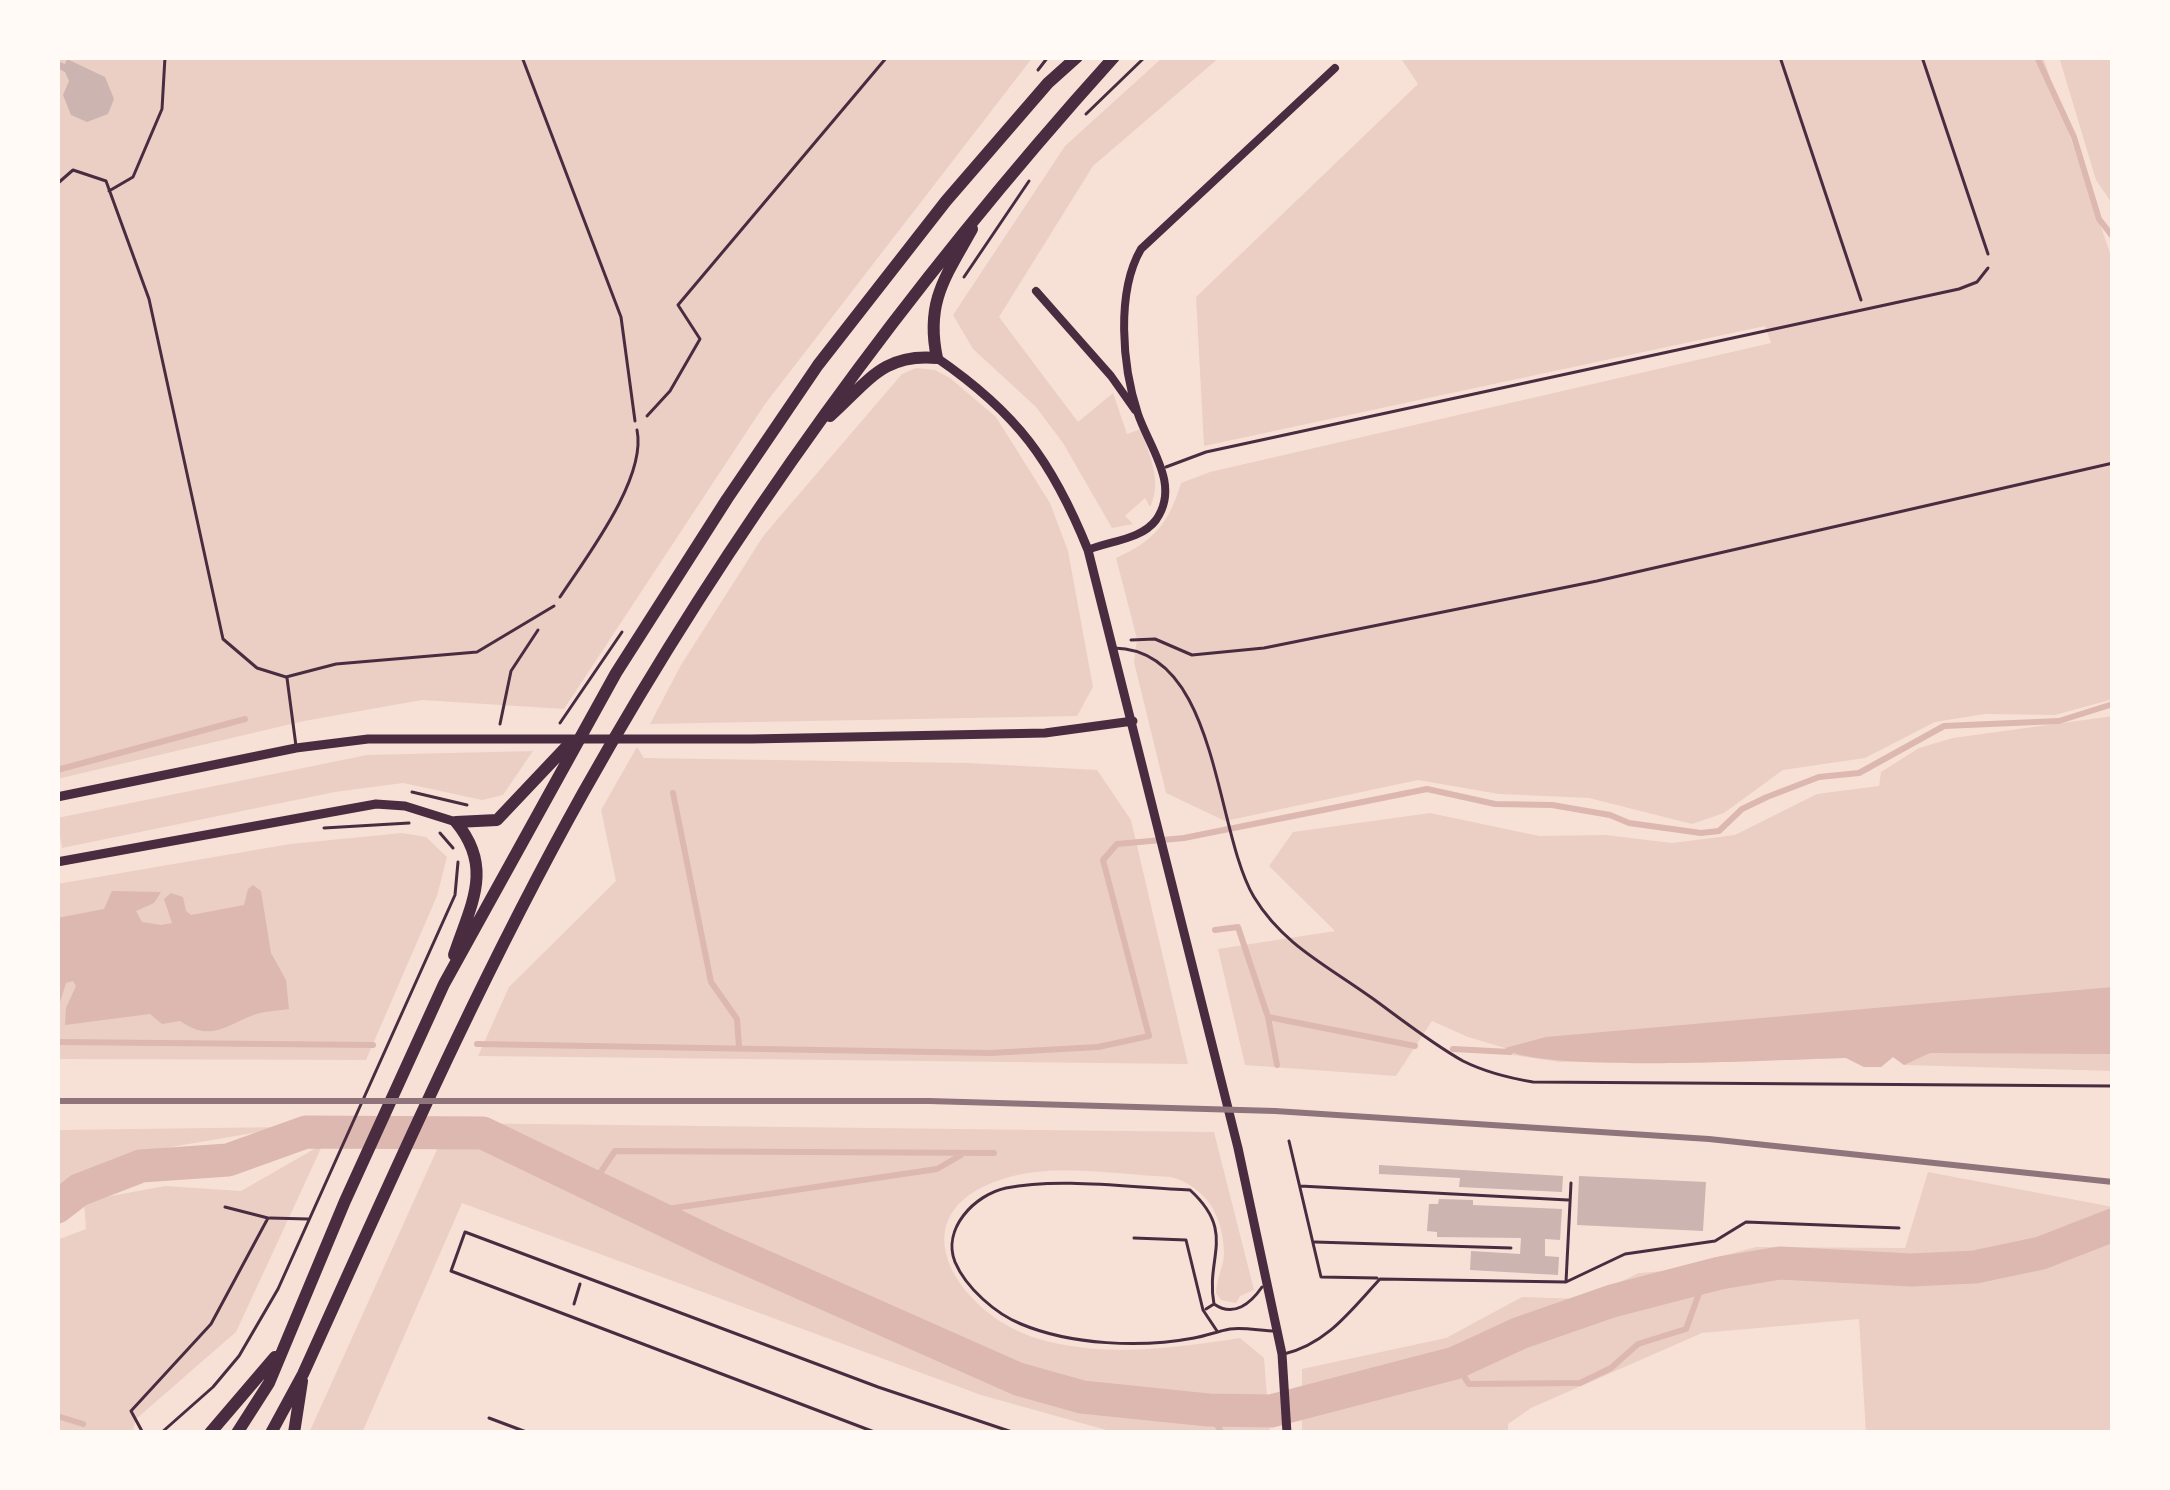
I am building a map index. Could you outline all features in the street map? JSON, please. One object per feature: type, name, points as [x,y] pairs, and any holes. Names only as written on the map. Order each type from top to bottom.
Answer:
[{"type":"highway","points":[[237,1433],[263,1394],[444,984],[586,723],[818,365],[1064,57]]},
{"type":"highway","points":[[1048,82],[1077,57]]},
{"type":"highway","points":[[271,1433],[303,1374],[478,992],[584,791],[649,684],[812,432],[895,317],[987,202],[1114,57]]},
{"type":"highway","points":[[812,432],[892,360],[937,358],[931,331],[937,291],[987,202]]},
{"type":"highway","points":[[456,822],[497,820],[586,723]]},
{"type":"highway","points":[[444,984],[476,889],[479,861],[473,843],[456,822]]},
{"type":"highway","points":[[210,1433],[280,1352]]},
{"type":"highway","points":[[294,1433],[303,1374]]},
{"type":"street","points":[[1137,412],[1122,308],[1128,271],[1141,249],[1335,68]]},
{"type":"street","points":[[1036,291],[1137,412],[1163,468],[1164,500],[1156,521],[1139,534],[1088,550]]},
{"type":"street","points":[[937,358],[973,382],[1021,429],[1064,490],[1088,550],[1238,1148],[1278,1330],[1287,1433]]},
{"type":"street","points":[[57,797],[296,748],[368,740],[1023,734],[1133,721]]},
{"type":"street","points":[[57,862],[376,804],[405,806],[456,822]]},
{"type":"lane","points":[[109,191],[134,176],[162,109],[165,57]]},
{"type":"lane","points":[[523,57],[621,316],[636,424]]},
{"type":"lane","points":[[57,184],[73,170],[100,177],[109,191],[148,299],[224,639],[257,668],[286,677],[336,664],[477,652],[554,606]]},
{"type":"lane","points":[[1163,468],[1206,452],[1959,289],[1978,282],[1988,268]]},
{"type":"lane","points":[[1112,645],[1155,658],[1172,673],[1198,722],[1251,893],[1276,929],[1301,952],[1466,1062],[1533,1082],[2113,1086]]},
{"type":"lane","points":[[286,677],[296,748]]},
{"type":"lane","points":[[1289,1141],[1321,1277],[1566,1282],[1625,1254],[1715,1241],[1746,1222],[1899,1228]]},
{"type":"lane","points":[[1566,1282],[1571,1183]]},
{"type":"lane","points":[[1300,1186],[1570,1200]]},
{"type":"lane","points":[[1266,1277],[1252,1302],[1237,1310],[1222,1310],[1214,1304],[1210,1284],[1219,1254],[1215,1228],[1204,1203],[1190,1190],[1002,1188],[959,1218],[954,1234],[959,1269],[991,1306],[1023,1326],[1115,1342],[1278,1330]]},
{"type":"lane","points":[[878,1433],[451,1271],[465,1232],[878,1387],[1015,1433]]},
{"type":"lane","points":[[1134,1238],[1186,1240],[1203,1310],[1218,1332]]},
{"type":"lane","points":[[1313,1241],[1511,1247]]},
{"type":"lane","points":[[1282,1354],[1313,1345],[1380,1279]]},
{"type":"lane","points":[[1203,1310],[1214,1304]]},
{"type":"path","points":[[497,738],[511,671],[617,508],[641,448],[636,424],[670,391],[700,339],[678,305],[887,57]]},
{"type":"path","points":[[1085,116],[1145,57]]},
{"type":"path","points":[[1780,57],[1862,295],[1860,312]]},
{"type":"path","points":[[1922,57],[1989,258],[1988,268]]},
{"type":"path","points":[[955,292],[1029,182]]},
{"type":"path","points":[[1112,645],[1155,638],[1192,655],[1211,656],[1264,648],[1597,581],[2113,463]]},
{"type":"path","points":[[328,830],[413,823]]},
{"type":"path","points":[[161,1433],[213,1387],[239,1356],[278,1289],[413,993],[455,895],[459,857],[435,828]]},
{"type":"path","points":[[225,1207],[268,1218],[310,1219]]},
{"type":"path","points":[[143,1433],[131,1411],[211,1324],[268,1218]]},
{"type":"path","points":[[570,1316],[583,1277]]},
{"type":"path","points":[[489,1418],[529,1433]]},
{"type":"shaded area","points":[[57,57],[1033,57],[765,404],[564,709],[422,700],[304,721],[57,779]]},
{"type":"shaded area","points":[[1163,57],[1220,57],[1093,166],[999,317],[1078,422],[1113,393],[1127,434],[1141,429],[1153,468],[1154,497],[1150,507],[1145,498],[1125,516],[1133,524],[1112,528],[1063,443],[1036,407],[973,349],[953,315],[1065,146]]},
{"type":"shaded area","points":[[1400,57],[2043,57],[2113,262],[2113,699],[2055,715],[1985,714],[1935,722],[1865,758],[1783,770],[1724,813],[1692,824],[1589,798],[1499,794],[1418,780],[1225,821],[1166,793],[1134,662],[1137,639],[1116,558],[1158,529],[1181,483],[1210,472],[1771,343],[1765,326],[1204,446],[1196,297],[1418,84]]},
{"type":"shaded area","points":[[2059,57],[2113,57],[2113,205],[2096,180]]},
{"type":"shaded area","points":[[916,368],[950,378],[996,417],[1050,503],[1068,551],[1093,687],[1077,716],[650,724],[681,665],[764,535],[902,374]]},
{"type":"shaded area","points":[[2113,716],[2113,1071],[1904,1065],[1893,1057],[1881,1067],[1864,1067],[1846,1058],[1560,1062],[1513,1055],[1432,1021],[1396,1076],[1245,1065],[1218,949],[1335,931],[1269,866],[1293,832],[1430,813],[1539,836],[1606,835],[1672,843],[1735,835],[1817,794],[1879,786],[1881,772],[1919,748],[1953,738]]},
{"type":"shaded area","points":[[637,747],[644,758],[1097,770],[1131,820],[1188,1064],[478,1056],[509,987],[616,881],[601,810]]},
{"type":"shaded area","points":[[533,751],[503,795],[482,800],[403,783],[335,792],[62,848],[57,818],[367,755]]},
{"type":"shaded area","points":[[402,833],[426,837],[447,857],[437,896],[366,1060],[57,1059],[57,884],[290,844]]},
{"type":"shaded area","points":[[253,885],[261,891],[271,953],[286,980],[289,1009],[260,1013],[208,1031],[180,1021],[162,1024],[150,1014],[65,1025],[66,1008],[76,986],[73,981],[66,983],[57,1012],[57,918],[104,909],[112,891],[161,892],[154,903],[136,911],[142,922],[161,925],[172,923],[164,899],[171,893],[183,897],[191,915],[244,905]]},
{"type":"shaded area","points":[[2113,987],[2113,1054],[1930,1053],[1904,1065],[1893,1057],[1881,1067],[1864,1067],[1846,1058],[1562,1061],[1505,1048],[1546,1037]]},
{"type":"shaded area","points":[[449,1123],[1214,1132],[1254,1290],[1236,1303],[1221,1300],[1216,1293],[1224,1253],[1216,1215],[1203,1195],[1171,1177],[1066,1171],[1006,1178],[971,1194],[951,1214],[945,1238],[949,1262],[984,1308],[1010,1327],[1039,1339],[1114,1350],[1240,1338],[1264,1358],[1270,1433],[1117,1433],[981,1395],[462,1203],[362,1433],[309,1433]]},
{"type":"shaded area","points":[[288,1127],[142,1152],[57,1189],[57,1130]]},
{"type":"shaded area","points":[[323,1144],[236,1332],[136,1419],[132,1433],[57,1433],[57,1240],[86,1229],[84,1201],[165,1186],[241,1191]]},
{"type":"shaded area","points":[[1928,1172],[2113,1207],[2113,1433],[1866,1433],[1859,1319],[1702,1333],[1531,1408],[1508,1424],[1508,1433],[1302,1433],[1302,1369],[1446,1338],[1522,1297],[1584,1299],[1639,1273],[1756,1247],[1905,1248]]},
{"type":"building","points":[[67,59],[105,77],[114,99],[108,114],[87,122],[71,115],[63,95],[69,81],[57,68],[57,61],[65,64]]},
{"type":"building","points":[[1379,1165],[1563,1176],[1562,1192],[1459,1187],[1460,1178],[1379,1174]]},
{"type":"building","points":[[1579,1176],[1706,1182],[1703,1231],[1577,1225]]},
{"type":"building","points":[[1439,1199],[1562,1209],[1560,1240],[1545,1239],[1545,1256],[1559,1257],[1558,1275],[1470,1270],[1471,1251],[1520,1254],[1521,1238],[1437,1237],[1437,1232],[1427,1231],[1429,1204],[1438,1204]]},
{"type":"waterway","points":[[2037,57],[2074,137],[2099,219],[2113,237]]},
{"type":"waterway","points":[[477,1044],[991,1053],[1098,1047],[1149,1036],[1103,860],[1117,844],[1184,838],[1427,789],[1495,804],[1552,805],[1629,823],[1719,831],[1742,809],[1767,797],[1819,777],[1859,773],[1944,726],[2059,721],[2113,704]]},
{"type":"waterway","points":[[57,770],[245,719]]},
{"type":"waterway","points":[[673,793],[711,982],[737,1019],[739,1047]]},
{"type":"waterway","points":[[1215,930],[1238,927],[1268,1017],[1415,1046]]},
{"type":"waterway","points":[[1268,1017],[1277,1065]]},
{"type":"waterway","points":[[57,1042],[373,1045]]},
{"type":"waterway","points":[[1453,1049],[1510,1052]]},
{"type":"waterway","points":[[57,1207],[79,1190],[141,1166],[228,1160],[306,1132],[483,1133],[718,1246],[1018,1379],[1082,1397],[1208,1410],[1271,1411],[1455,1363],[1520,1333],[1612,1301],[1720,1273],[1780,1263],[1911,1270],[1975,1267],[2041,1253],[2113,1225]]},
{"type":"waterway","points":[[592,1185],[615,1151],[994,1153]]},
{"type":"waterway","points":[[647,1212],[937,1169],[961,1155]]},
{"type":"waterway","points":[[1455,1363],[1469,1384],[1580,1383],[1611,1368],[1638,1344],[1686,1329],[1705,1277]]},
{"type":"waterway","points":[[1208,1410],[1222,1433]]},
{"type":"waterway","points":[[57,1416],[83,1424]]},
{"type":"railway","points":[[57,1101],[929,1101],[1275,1111],[1709,1139],[2113,1182]]}]
